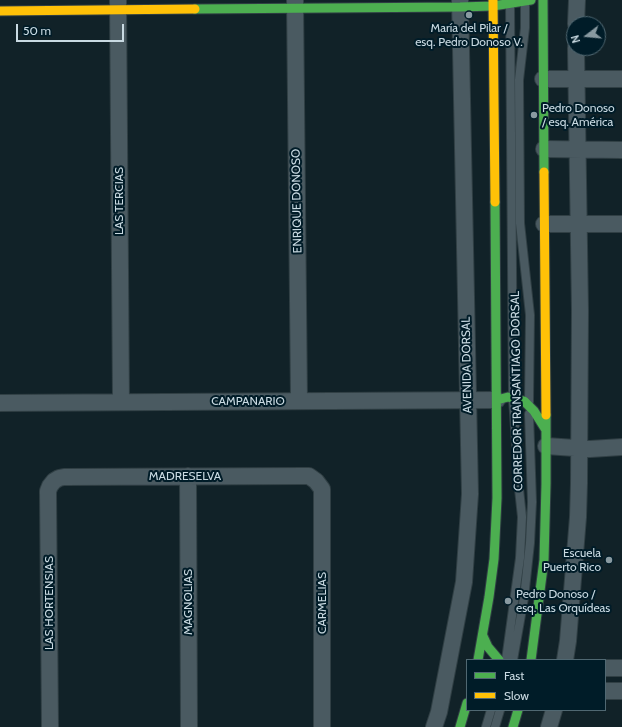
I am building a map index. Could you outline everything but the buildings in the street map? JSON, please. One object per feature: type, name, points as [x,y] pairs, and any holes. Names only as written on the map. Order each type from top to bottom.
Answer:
[{"type":"main road","points":[[0,11],[118,5],[493,3],[527,0]]},
{"type":"main road","points":[[531,659],[544,560],[546,438],[542,0]]},
{"type":"main road","points":[[478,659],[484,636],[489,597],[496,528],[497,490],[493,3]]},
{"type":"main road","points":[[497,400],[503,398],[520,399],[534,411],[546,438]]},
{"type":"main road","points":[[484,636],[488,648],[498,659]]},
{"type":"main road","points":[[460,727],[466,706]]},
{"type":"main road","points":[[513,727],[518,711]]},
{"type":"street","points":[[576,16],[577,0]]},
{"type":"street","name":"AVENIDA DORSAL","points":[[434,727],[439,712],[464,582],[470,494],[460,3]]},
{"type":"street","name":"LAS TERCIAS","points":[[118,5],[121,402]]},
{"type":"street","name":"ENRIQUE DONOSO","points":[[295,5],[299,401]]},
{"type":"street","points":[[565,659],[578,516],[580,449],[576,56]]},
{"type":"street","points":[[543,80],[622,79]]},
{"type":"street","points":[[544,149],[622,150]]},
{"type":"street","points":[[544,224],[622,224]]},
{"type":"street","name":"CAMPANARIO","points":[[0,403],[497,400]]},
{"type":"street","points":[[546,438],[580,449],[622,447]]},
{"type":"street","name":"MAGNOLIAS","points":[[188,476],[189,727]]},
{"type":"street","name":"MADRESELVA","points":[[54,481],[64,477],[309,476],[316,481]]},
{"type":"street","name":"LAS HORTENSIAS","points":[[50,727],[48,491],[54,481]]},
{"type":"street","name":"CARMELIAS","points":[[316,481],[322,489],[322,727]]},
{"type":"street","points":[[606,668],[622,668]]},
{"type":"street","points":[[606,691],[622,691]]},
{"type":"street","points":[[549,727],[554,711]]},
{"type":"lane","name":"CORREDOR TRANSANTIAGO DORSAL","points":[[513,659],[524,598],[530,543],[532,502],[529,406],[530,315],[520,223],[520,80],[527,0]]},
{"type":"lane","name":"CORREDOR TRANSANTIAGO DORSAL","points":[[506,659],[520,558],[522,518],[513,398],[510,2]]},
{"type":"lane","points":[[486,727],[491,711]]},
{"type":"lane","points":[[494,727],[500,711]]},
{"type":"traffic: fast","points":[[195,9],[460,7],[493,6],[531,0]]},
{"type":"traffic: fast","points":[[543,0],[544,172]]},
{"type":"traffic: fast","points":[[478,659],[494,559],[497,498],[495,202]]},
{"type":"traffic: fast","points":[[497,400],[508,397],[524,401],[534,411],[546,430]]},
{"type":"traffic: fast","points":[[531,659],[544,560],[546,415]]},
{"type":"traffic: fast","points":[[483,636],[488,647],[498,659]]},
{"type":"traffic: fast","points":[[460,727],[466,706]]},
{"type":"traffic: fast","points":[[513,727],[518,711]]},
{"type":"traffic: slow","points":[[493,0],[495,202]]},
{"type":"traffic: slow","points":[[0,11],[195,9]]},
{"type":"traffic: slow","points":[[544,172],[546,415]]},
{"type":"place","name":"María del Pilar / esq. Pedro Donoso V.","points":[[469,15]]},
{"type":"place","name":"Pedro Donoso / esq. América","points":[[534,115]]},
{"type":"place","name":"Escuela Puerto Rico","points":[[609,560]]},
{"type":"place","name":"Pedro Donoso / esq. Las Orquídeas","points":[[508,601]]}]
